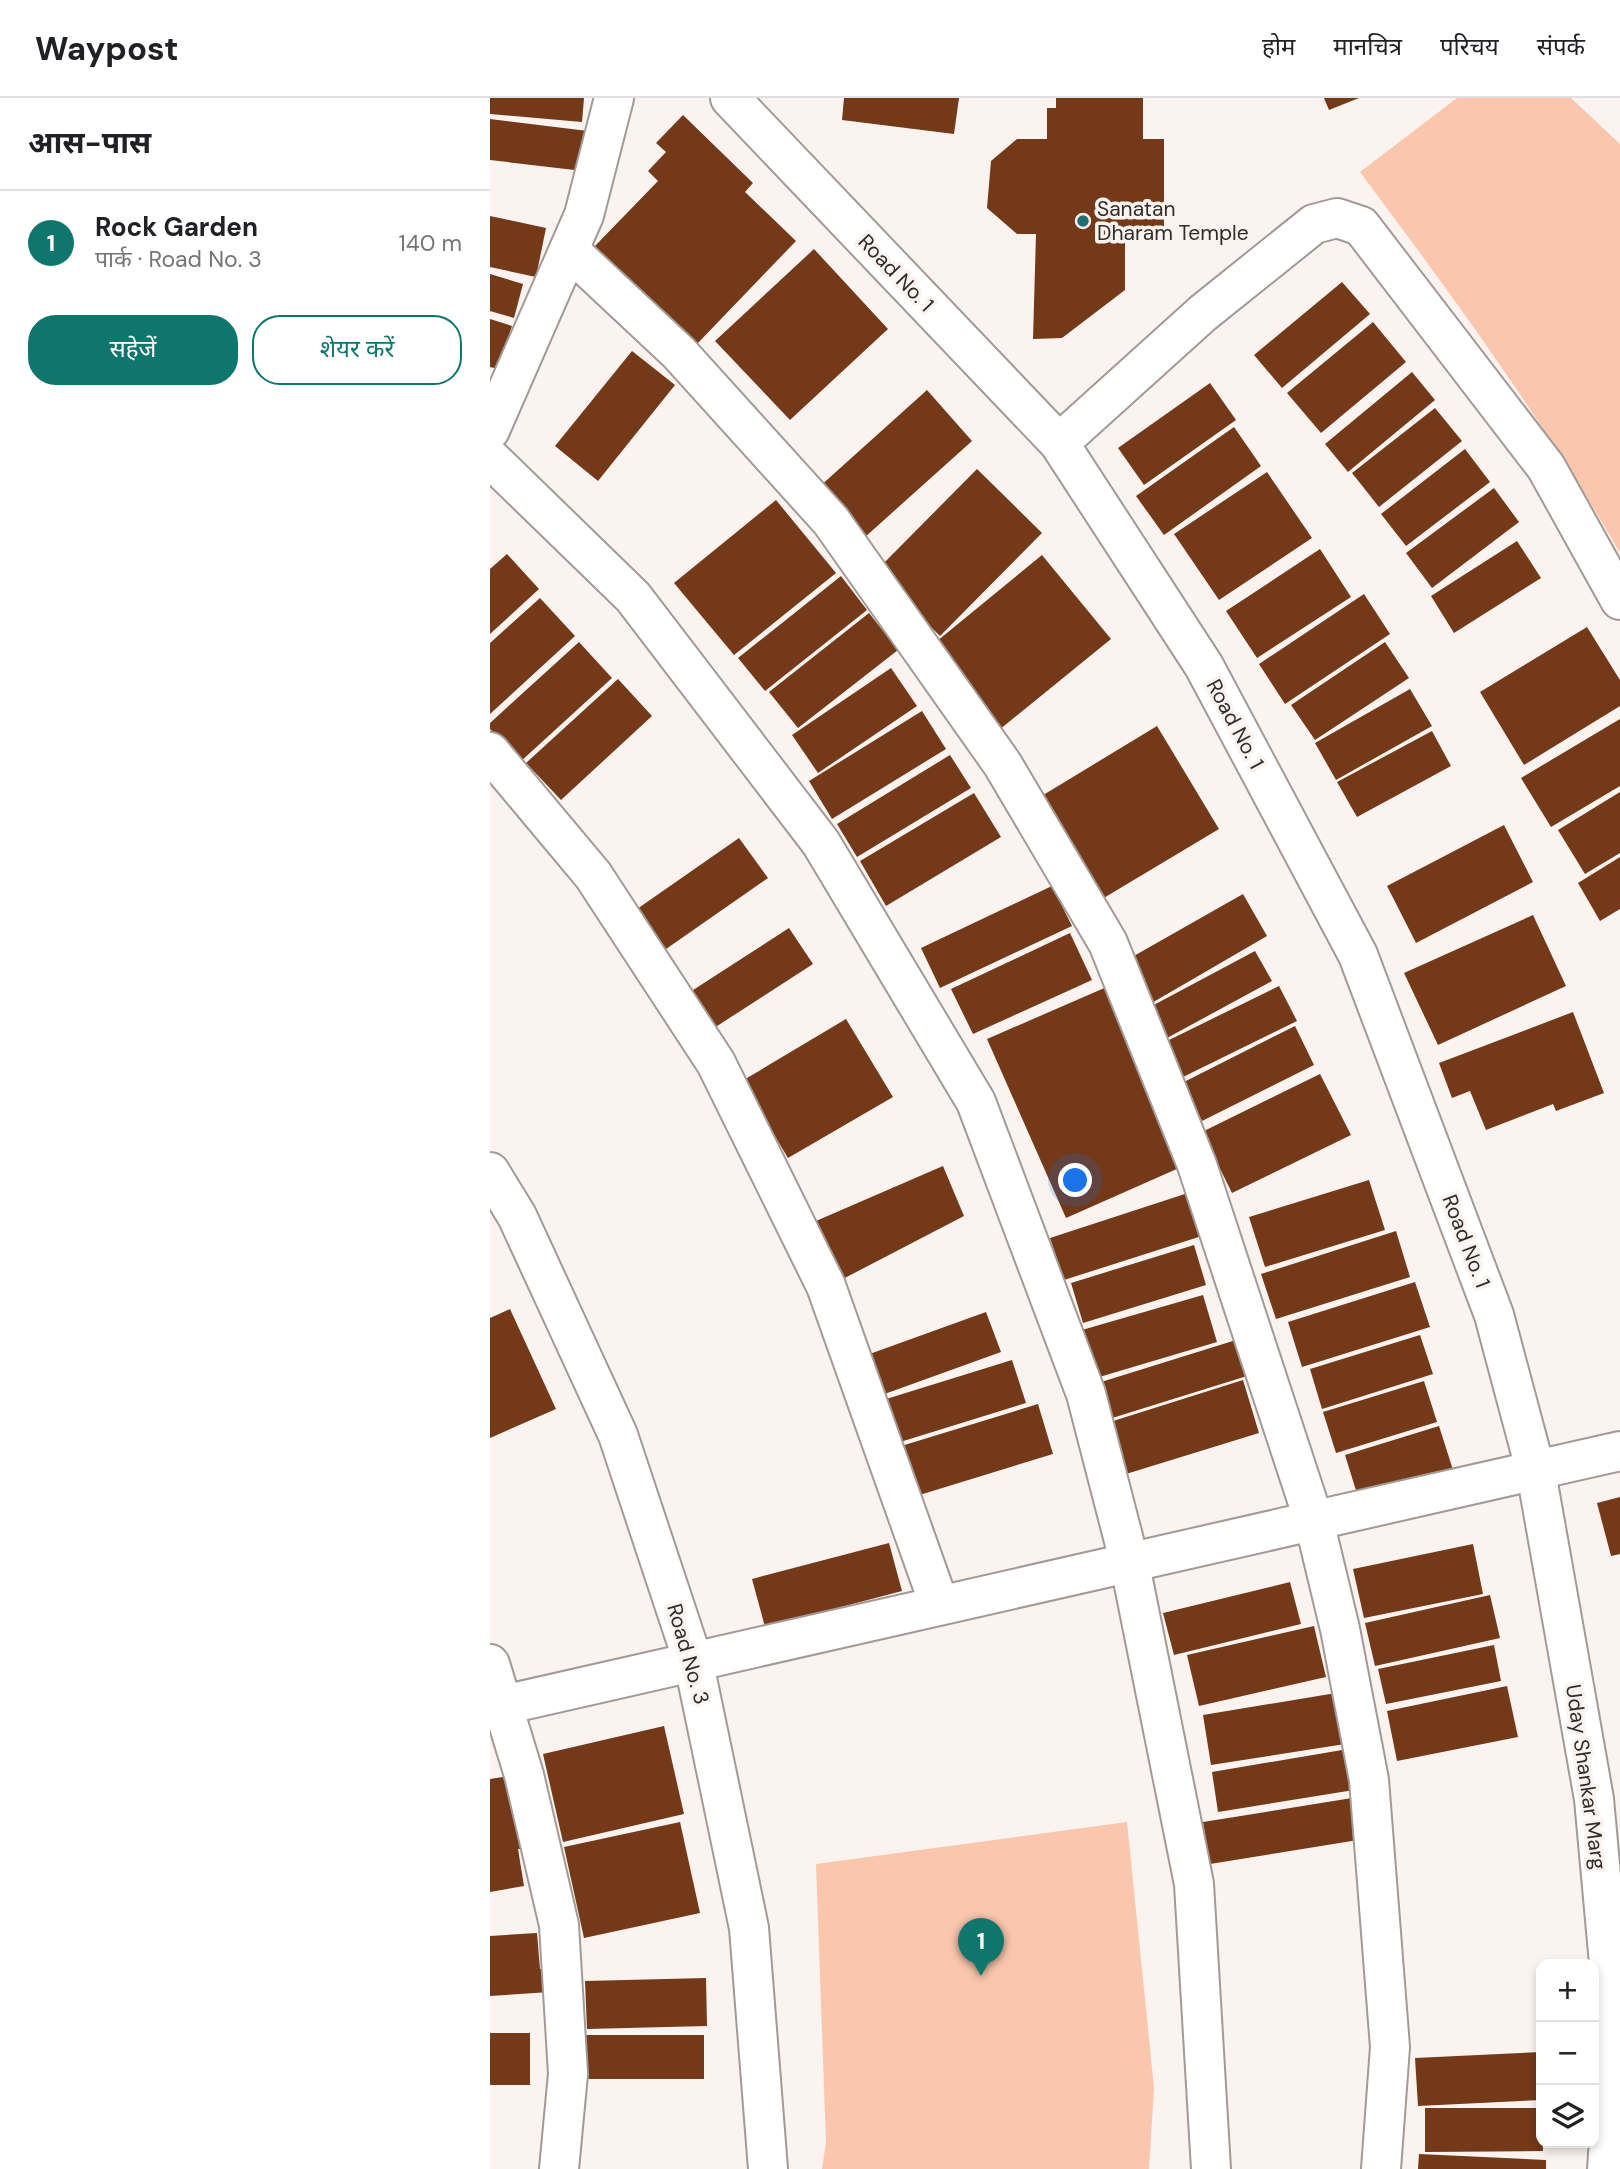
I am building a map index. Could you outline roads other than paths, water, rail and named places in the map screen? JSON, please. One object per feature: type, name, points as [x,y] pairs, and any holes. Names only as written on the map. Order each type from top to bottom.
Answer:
[{"type":"street","points":[[490,430],[584,215],[614,98]]},
{"type":"street","name":"Road No. 1","points":[[730,98],[1059,443],[1204,666],[1358,955],[1494,1315],[1536,1472]]},
{"type":"street","points":[[1059,443],[1203,313],[1314,225],[1337,218],[1361,226],[1546,467],[1620,600]]},
{"type":"street","points":[[569,250],[679,353],[831,521],[1003,765],[1108,943],[1196,1165],[1314,1521],[1340,1629],[1368,1780],[1390,2047],[1381,2169]]},
{"type":"street","points":[[490,458],[633,597],[821,843],[976,1102],[1086,1394],[1129,1560],[1194,1884],[1211,2169]]},
{"type":"street","points":[[490,751],[593,875],[716,1063],[826,1286],[939,1604]]},
{"type":"street","name":"Road No. 3","points":[[490,1172],[517,1216],[618,1435],[694,1664],[748,1928],[768,2169]]},
{"type":"street","points":[[496,1707],[694,1664],[1129,1560],[1536,1472],[1620,1451]]},
{"type":"street","name":"Uday Shankar Marg","points":[[1536,1472],[1594,1799],[1616,2040],[1607,2169]]},
{"type":"street","points":[[490,1664],[496,1707],[524,1775],[559,1924],[568,2074],[559,2169]]},
{"type":"place","name":"Sanatan Dharam Temple","points":[[1083,221]]},
{"type":"place","name":"Rock Garden","points":[[981,1976]]}]
